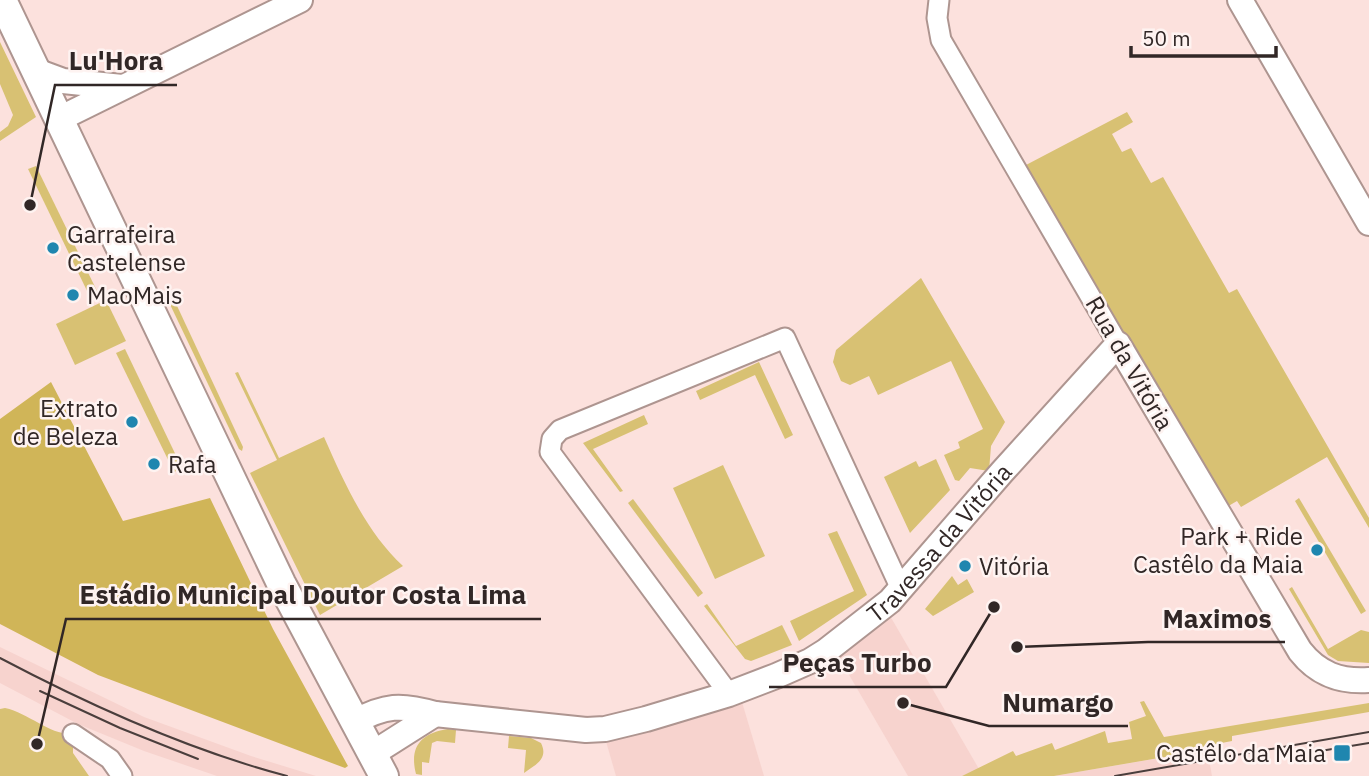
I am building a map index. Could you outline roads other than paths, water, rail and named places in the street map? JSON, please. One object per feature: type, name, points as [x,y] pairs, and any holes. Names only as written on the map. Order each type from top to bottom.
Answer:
[{"type":"main road","points":[[2,0],[275,570],[378,765]]},
{"type":"street","points":[[59,118],[300,0]]},
{"type":"street","name":"Rua da Vitória","points":[[939,0],[937,18],[941,40],[1300,651],[1313,666],[1326,674],[1348,680],[1369,680]]},
{"type":"street","points":[[1240,0],[1369,223]]},
{"type":"street","points":[[36,71],[63,81],[122,87]]},
{"type":"street","points":[[729,694],[551,452],[550,445],[555,434],[564,428],[785,338],[901,589]]},
{"type":"street","name":"Travessa da Vitória","points":[[354,722],[385,708],[413,707],[435,714],[586,730],[605,729],[729,694],[810,661],[851,633],[890,601],[1118,344]]},
{"type":"street","points":[[378,765],[435,714]]},
{"type":"street","points":[[73,734],[110,759],[122,776]]},
{"type":"tram line","points":[[0,658],[140,725],[213,753],[287,776]]},
{"type":"tram line","points":[[40,691],[120,728],[198,759]]},
{"type":"tram line","points":[[1115,776],[1369,732]]},
{"type":"tram line","points":[[1296,755],[1369,743]]},
{"type":"place","name":"Lu'Hora","points":[[30,205]]},
{"type":"place","name":"Garrafeira Castelense","points":[[53,248]]},
{"type":"place","name":"MaoMais","points":[[73,295]]},
{"type":"place","name":"Extrato de Beleza","points":[[132,422]]},
{"type":"place","name":"Rafa","points":[[154,464]]},
{"type":"place","name":"Park + Ride Castêlo da Maia","points":[[1317,550]]},
{"type":"place","name":"Vitória","points":[[965,566]]},
{"type":"place","name":"Peças Turbo","points":[[994,607]]},
{"type":"place","name":"Maximos","points":[[1017,647]]},
{"type":"place","name":"Numargo","points":[[903,703]]},
{"type":"place","name":"Estádio Municipal Doutor Costa Lima","points":[[37,744]]},
{"type":"place","name":"Castêlo da Maia","points":[[1342,753]]}]
